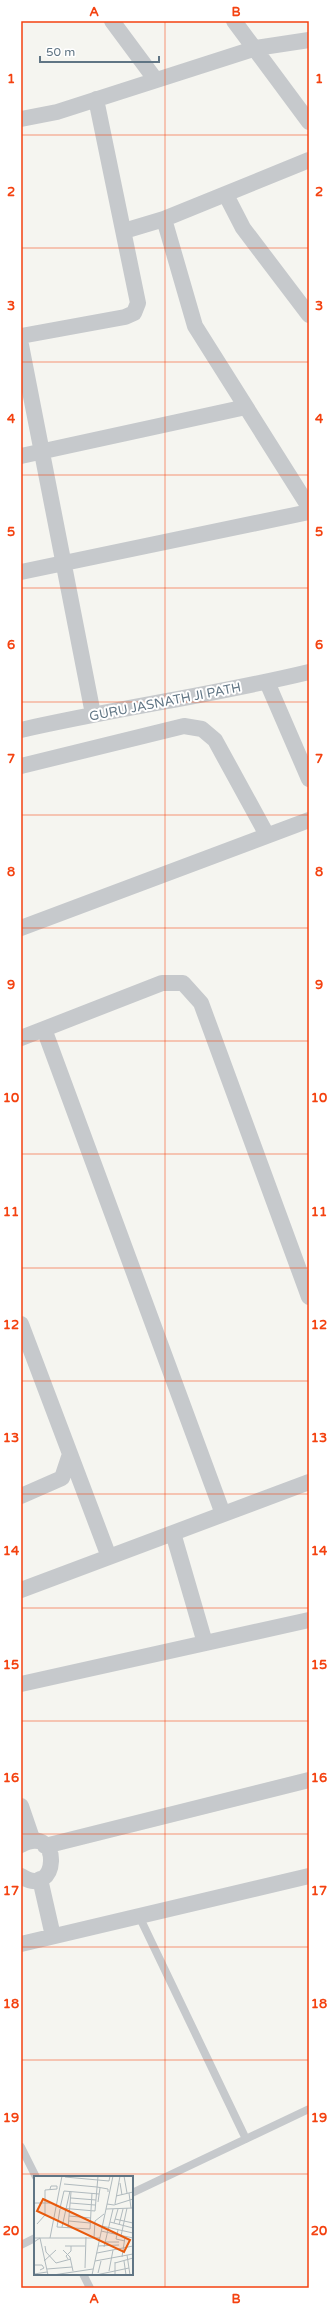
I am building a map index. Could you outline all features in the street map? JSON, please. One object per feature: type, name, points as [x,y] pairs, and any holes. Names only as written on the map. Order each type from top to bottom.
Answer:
[{"type":"street","points":[[112,21],[155,79]]},
{"type":"street","points":[[234,21],[256,48],[309,122]]},
{"type":"street","points":[[21,119],[57,112],[155,79],[256,48],[309,40]]},
{"type":"street","points":[[21,336],[125,317],[134,313],[138,303],[96,99]]},
{"type":"street","points":[[124,231],[164,219],[309,160]]},
{"type":"street","points":[[226,195],[243,228],[309,315]]},
{"type":"street","points":[[164,219],[194,326],[309,507]]},
{"type":"street","points":[[21,345],[43,451],[93,714]]},
{"type":"street","points":[[21,456],[246,407]]},
{"type":"street","points":[[21,572],[309,512]]},
{"type":"street","name":"GURU JASNATH JI PATH","points":[[21,730],[93,714],[267,682],[309,672]]},
{"type":"street","points":[[267,682],[309,779]]},
{"type":"street","points":[[21,766],[184,726],[202,729],[214,740],[267,835]]},
{"type":"street","points":[[21,928],[309,820]]},
{"type":"street","points":[[21,1038],[162,983],[183,983],[201,1003],[309,1297]]},
{"type":"street","points":[[44,1029],[223,1514]]},
{"type":"street","points":[[21,1324],[109,1557]]},
{"type":"street","points":[[21,1496],[62,1478],[70,1454]]},
{"type":"street","points":[[21,1590],[309,1482]]},
{"type":"street","points":[[173,1533],[205,1643]]},
{"type":"street","points":[[21,1684],[309,1620]]},
{"type":"street","points":[[33,1844],[309,1780]]},
{"type":"street","points":[[21,1806],[33,1844]]},
{"type":"street","points":[[21,1876],[28,1880],[40,1879],[46,1876],[52,1864],[50,1851],[33,1844]]},
{"type":"street","points":[[21,1944],[309,1876]]},
{"type":"street","points":[[40,1879],[53,1936]]},
{"type":"lane","points":[[140,1916],[246,2139]]},
{"type":"lane","points":[[133,2193],[309,2109]]},
{"type":"lane","points":[[21,2147],[36,2176]]},
{"type":"lane","points":[[21,2245],[34,2238]]},
{"type":"lane","points":[[84,2275],[90,2288]]}]
